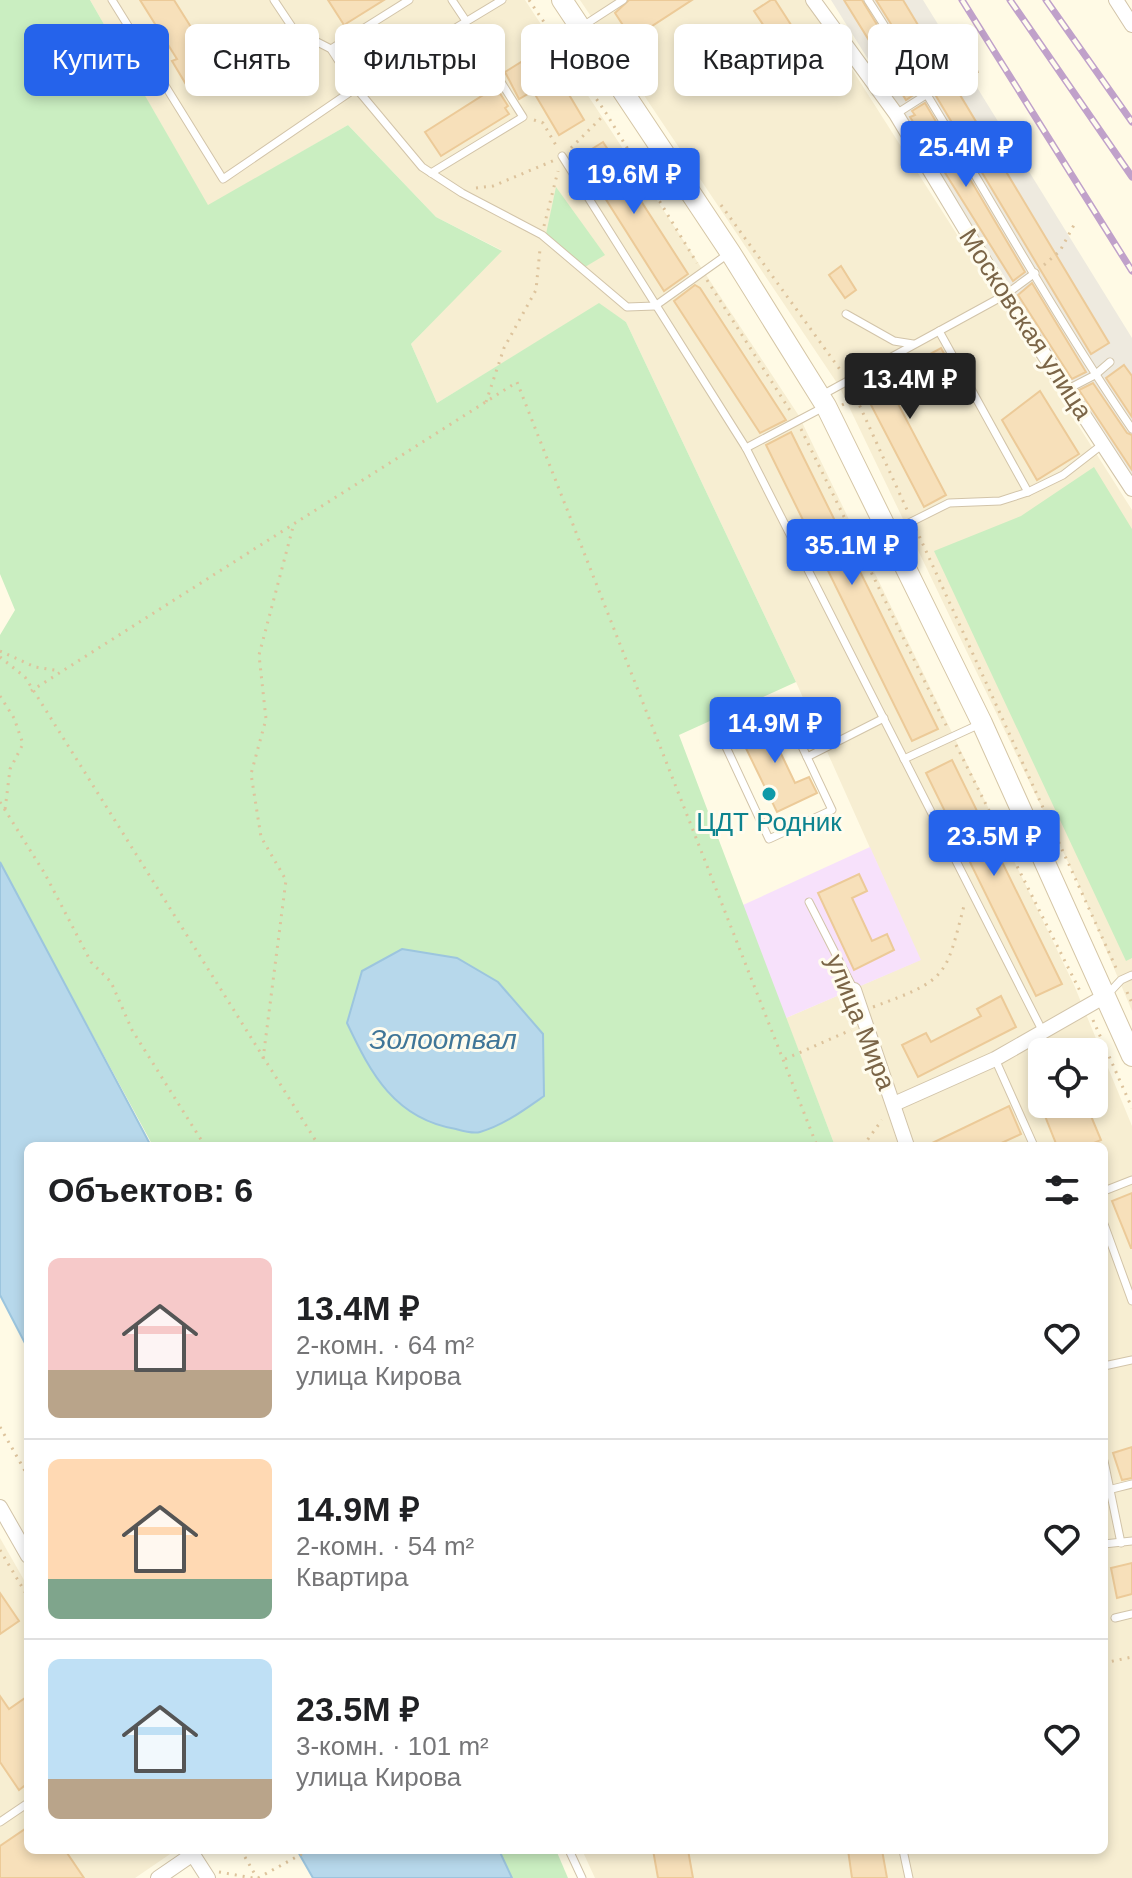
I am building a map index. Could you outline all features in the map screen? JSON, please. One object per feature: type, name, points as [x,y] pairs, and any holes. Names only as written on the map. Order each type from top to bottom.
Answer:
[{"type":"street","points":[[562,0],[578,24]]},
{"type":"street","name":"Московская улица","points":[[813,0],[896,114],[1005,295],[1132,489]]},
{"type":"street","points":[[1116,0],[1132,25]]},
{"type":"street","points":[[626,96],[730,252],[823,401],[982,723],[1132,1056]]},
{"type":"street","name":"улица Мира","points":[[854,990],[906,1142]]},
{"type":"street","points":[[894,1104],[995,1059],[1107,995]]},
{"type":"street","points":[[0,1507],[24,1549]]},
{"type":"street","points":[[158,1878],[188,1854]]},
{"type":"street","points":[[192,1854],[207,1876]]},
{"type":"lane","points":[[112,0],[223,179],[344,96]]},
{"type":"lane","points":[[274,0],[294,30],[331,49],[335,55]]},
{"type":"lane","points":[[331,49],[409,0]]},
{"type":"lane","points":[[452,0],[466,21]]},
{"type":"lane","points":[[461,24],[502,0]]},
{"type":"lane","points":[[587,24],[623,0]]},
{"type":"lane","points":[[868,0],[883,24]]},
{"type":"lane","points":[[431,173],[523,117],[505,88]]},
{"type":"lane","points":[[363,96],[422,167],[542,235],[627,307],[655,306],[730,252]]},
{"type":"lane","points":[[896,114],[923,96]]},
{"type":"lane","points":[[927,96],[1095,375],[1132,429]]},
{"type":"lane","points":[[562,156],[746,448],[1043,1032]]},
{"type":"lane","points":[[746,448],[916,344],[1005,295],[1035,273]]},
{"type":"lane","points":[[846,314],[899,343],[916,344]]},
{"type":"lane","points":[[939,331],[1028,492]]},
{"type":"lane","points":[[1068,389],[1095,375],[1110,362]]},
{"type":"lane","points":[[889,533],[949,503],[1000,501],[1028,492],[1063,475],[1103,444]]},
{"type":"lane","points":[[782,704],[807,757],[832,810],[769,839],[720,734],[782,704]]},
{"type":"lane","points":[[807,757],[884,718]]},
{"type":"lane","points":[[904,759],[982,723]]},
{"type":"lane","name":"улица Мира","points":[[809,902],[854,990]]},
{"type":"lane","points":[[1107,995],[1121,980],[1132,975]]},
{"type":"lane","points":[[995,1059],[1032,1142]]},
{"type":"lane","points":[[1108,1189],[1132,1180]]},
{"type":"lane","points":[[1108,1235],[1132,1301]]},
{"type":"lane","points":[[1108,1365],[1132,1360]]},
{"type":"lane","points":[[1108,1475],[1121,1543]]},
{"type":"lane","points":[[1112,1489],[1132,1484]]},
{"type":"lane","points":[[1108,1544],[1132,1541]]},
{"type":"lane","points":[[1115,1618],[1132,1614]]},
{"type":"lane","points":[[0,1822],[24,1806]]},
{"type":"lane","points":[[571,1854],[582,1878]]},
{"type":"lane","points":[[904,1854],[909,1878]]},
{"type":"path","points":[[529,0],[606,113],[796,420],[1087,1006],[1132,1108]]},
{"type":"path","points":[[978,71],[982,70]]},
{"type":"path","points":[[451,186],[493,186],[562,156],[606,113]]},
{"type":"path","points":[[486,402],[504,348],[536,290],[542,235],[562,156],[543,123],[523,117]]},
{"type":"path","points":[[1035,273],[1060,251],[1075,223]]},
{"type":"path","points":[[31,691],[517,382],[815,1142]]},
{"type":"path","points":[[263,1059],[286,880],[261,837],[251,774],[266,719],[259,655],[293,524]]},
{"type":"path","points":[[0,651],[35,667],[63,671]]},
{"type":"path","points":[[0,657],[25,677],[316,1142]]},
{"type":"path","points":[[0,696],[14,718],[23,744],[10,769],[5,810]]},
{"type":"path","points":[[0,802],[45,874],[91,962],[111,982],[132,1030],[202,1142]]},
{"type":"path","points":[[783,1059],[923,988],[938,977],[953,947],[969,887]]},
{"type":"path","points":[[866,1142],[894,1104]]},
{"type":"path","points":[[0,1427],[24,1469]]},
{"type":"path","points":[[0,1550],[24,1590]]},
{"type":"path","points":[[1108,1662],[1132,1657]]},
{"type":"path","points":[[243,1854],[256,1878]]},
{"type":"path","points":[[207,1876],[213,1871],[256,1878],[302,1854]]},
{"type":"shaded area","points":[[90,0],[525,0],[541,24],[521,24],[521,96],[588,96],[799,416],[1074,985],[1096,1038],[1028,1038],[1028,1118],[1108,1118],[1108,1068],[1132,1126],[1132,1878],[595,1878],[584,1854],[1108,1854],[1108,1142],[833,1142],[786,1018],[920,960],[796,682],[626,322],[599,304],[437,403],[411,344],[501,250],[436,217],[348,125],[208,206],[145,96],[169,96],[169,24],[104,24]]},
{"type":"shaded area","points":[[580,0],[808,0],[823,24],[674,24],[674,96],[852,96],[852,69],[1132,510],[1132,1011],[1078,883],[839,386],[644,96],[658,96],[658,24],[596,24]]},
{"type":"shaded area","points":[[831,0],[923,0],[938,24],[868,24],[868,59],[852,34],[852,24],[846,24]]},
{"type":"shaded area","points":[[978,89],[1132,338],[1132,481],[891,96],[978,96]]},
{"type":"shaded area","points":[[870,847],[921,960],[786,1018],[743,905]]},
{"type":"shaded area","points":[[0,1538],[24,1580],[24,1854],[170,1854],[135,1878],[0,1878]]},
{"type":"green space","points":[[0,0],[90,0],[104,24],[24,24],[24,96],[145,96],[208,205],[348,125],[436,217],[502,251],[411,344],[437,403],[599,303],[626,322],[796,682],[679,735],[833,1142],[151,1142],[0,864],[0,635],[15,610],[0,574]]},
{"type":"green space","points":[[556,187],[605,255],[585,267],[546,234]]},
{"type":"green space","points":[[1094,467],[1132,529],[1132,958],[1126,961],[934,551],[1021,516]]},
{"type":"green space","points":[[501,1854],[558,1854],[568,1878],[512,1878]]},
{"type":"water","points":[[0,862],[149,1142],[24,1142],[24,1341],[0,1295]]},
{"type":"water","name":"Золоотвал","points":[[402,949],[457,958],[498,982],[543,1034],[544,1096],[506,1121],[474,1133],[435,1124],[401,1105],[376,1076],[347,1023],[362,971]]},
{"type":"water","points":[[299,1854],[501,1854],[512,1878],[313,1878]]},
{"type":"building","points":[[140,0],[174,0],[189,24],[185,24],[185,83],[172,61],[177,59],[169,46],[169,24],[155,24]]},
{"type":"building","points":[[328,0],[384,0],[346,24]]},
{"type":"building","points":[[629,0],[692,0],[655,24],[622,24],[615,13]]},
{"type":"building","points":[[775,0],[790,24],[763,24],[754,11]]},
{"type":"building","points":[[844,0],[862,0],[877,24],[868,24],[868,39]]},
{"type":"building","points":[[876,0],[903,0],[917,24],[891,24]]},
{"type":"building","points":[[521,62],[521,96],[524,96],[519,99],[505,72]]},
{"type":"building","points":[[482,96],[502,96],[508,106],[505,108],[509,114],[441,156],[425,132]]},
{"type":"building","points":[[536,96],[570,96],[584,120],[559,135]]},
{"type":"building","points":[[936,96],[961,96],[1109,343],[1091,354]]},
{"type":"building","points":[[925,103],[1025,272],[1013,281],[910,117],[915,115],[912,111]]},
{"type":"building","points":[[603,142],[688,274],[664,291],[579,157]]},
{"type":"building","points":[[841,266],[856,290],[845,298],[829,275]]},
{"type":"building","points":[[1032,283],[1086,372],[1072,379],[1018,295]]},
{"type":"building","points":[[695,285],[700,288],[786,420],[760,433],[674,301]]},
{"type":"building","points":[[941,348],[953,370],[896,400],[946,495],[924,507],[871,405],[878,382]]},
{"type":"building","points":[[1124,365],[1132,376],[1132,417],[1106,378]]},
{"type":"building","points":[[1093,383],[1127,433],[1132,435],[1132,470],[1079,390]]},
{"type":"building","points":[[1040,391],[1079,454],[1037,480],[1002,420]]},
{"type":"building","points":[[791,432],[938,729],[912,741],[766,445]]},
{"type":"building","points":[[781,716],[789,734],[775,741],[795,783],[809,777],[817,793],[777,812],[740,736]]},
{"type":"building","points":[[952,760],[1062,984],[1036,996],[926,773]]},
{"type":"building","points":[[859,874],[867,891],[852,898],[872,941],[887,934],[894,950],[854,970],[818,893]]},
{"type":"building","points":[[1001,996],[1016,1027],[918,1077],[902,1045],[926,1033],[931,1042],[981,1016],[977,1009]]},
{"type":"building","points":[[1009,1106],[1021,1134],[1004,1142],[934,1142]]},
{"type":"building","points":[[1046,1118],[1092,1118],[1101,1140],[1096,1142],[1055,1142]]},
{"type":"building","points":[[1132,1193],[1132,1248],[1131,1248],[1112,1201]]},
{"type":"building","points":[[1132,1447],[1132,1478],[1122,1480],[1113,1453]]},
{"type":"building","points":[[1132,1563],[1132,1594],[1117,1598],[1111,1568]]},
{"type":"building","points":[[0,1593],[19,1621],[0,1634]]},
{"type":"building","points":[[0,1696],[9,1709],[24,1699],[24,1786],[19,1790],[0,1762]]},
{"type":"building","points":[[24,1830],[24,1854],[68,1854],[84,1878],[0,1878],[0,1846]]},
{"type":"building","points":[[654,1854],[689,1854],[693,1878],[658,1878]]},
{"type":"building","points":[[849,1854],[883,1854],[887,1878],[852,1878]]},
{"type":"railway","points":[[962,0],[1132,271]]},
{"type":"railway","points":[[1010,0],[1132,177]]},
{"type":"railway","points":[[1046,0],[1132,122]]},
{"type":"place","name":"ЦДТ Родник","points":[[769,794]]}]
